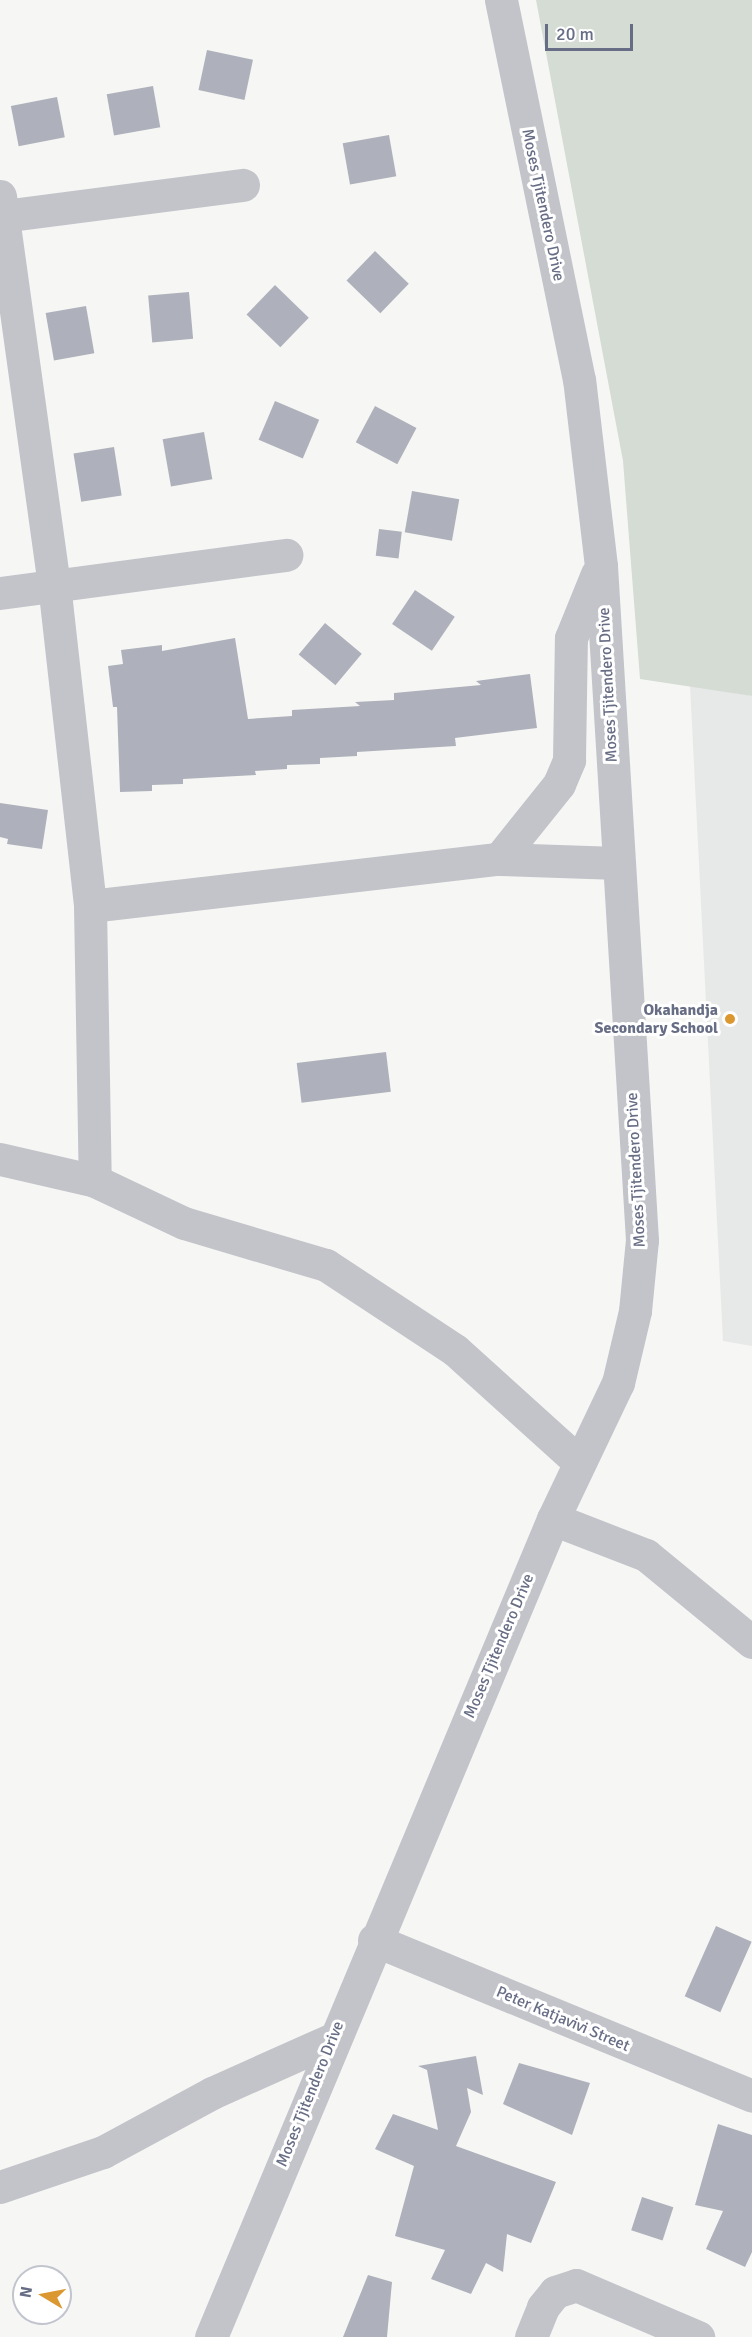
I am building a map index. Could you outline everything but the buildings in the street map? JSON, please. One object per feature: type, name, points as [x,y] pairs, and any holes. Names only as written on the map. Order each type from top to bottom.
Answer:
[{"type":"street","name":"Moses Tjitendero Drive","points":[[210,2337],[374,1940],[553,1519],[618,1383],[635,1311],[642,1240],[601,566],[579,380],[501,0]]},
{"type":"street","points":[[95,1181],[90,906],[54,584],[1,206],[243,185]]},
{"type":"street","points":[[0,593],[54,584],[286,555]]},
{"type":"street","points":[[499,859],[559,784],[569,760],[571,638],[601,566]]},
{"type":"street","points":[[90,906],[499,859],[618,863]]},
{"type":"street","points":[[0,1159],[95,1181],[184,1223],[326,1265],[455,1350],[579,1462]]},
{"type":"street","points":[[553,1519],[646,1555],[752,1642]]},
{"type":"street","name":"Peter Katjavivi Street","points":[[374,1940],[752,2096]]},
{"type":"street","points":[[0,2187],[103,2152],[212,2093],[333,2040]]},
{"type":"street","points":[[531,2337],[543,2307],[555,2292],[576,2285],[698,2337]]},
{"type":"shaded area","points":[[536,0],[752,0],[752,696],[640,679],[623,461]]},
{"type":"shaded area","name":"Okahandja Secondary School","points":[[690,685],[752,696],[752,1346],[723,1341]]},
{"type":"place","name":"Okahandja Secondary School","points":[[730,1019]]}]
